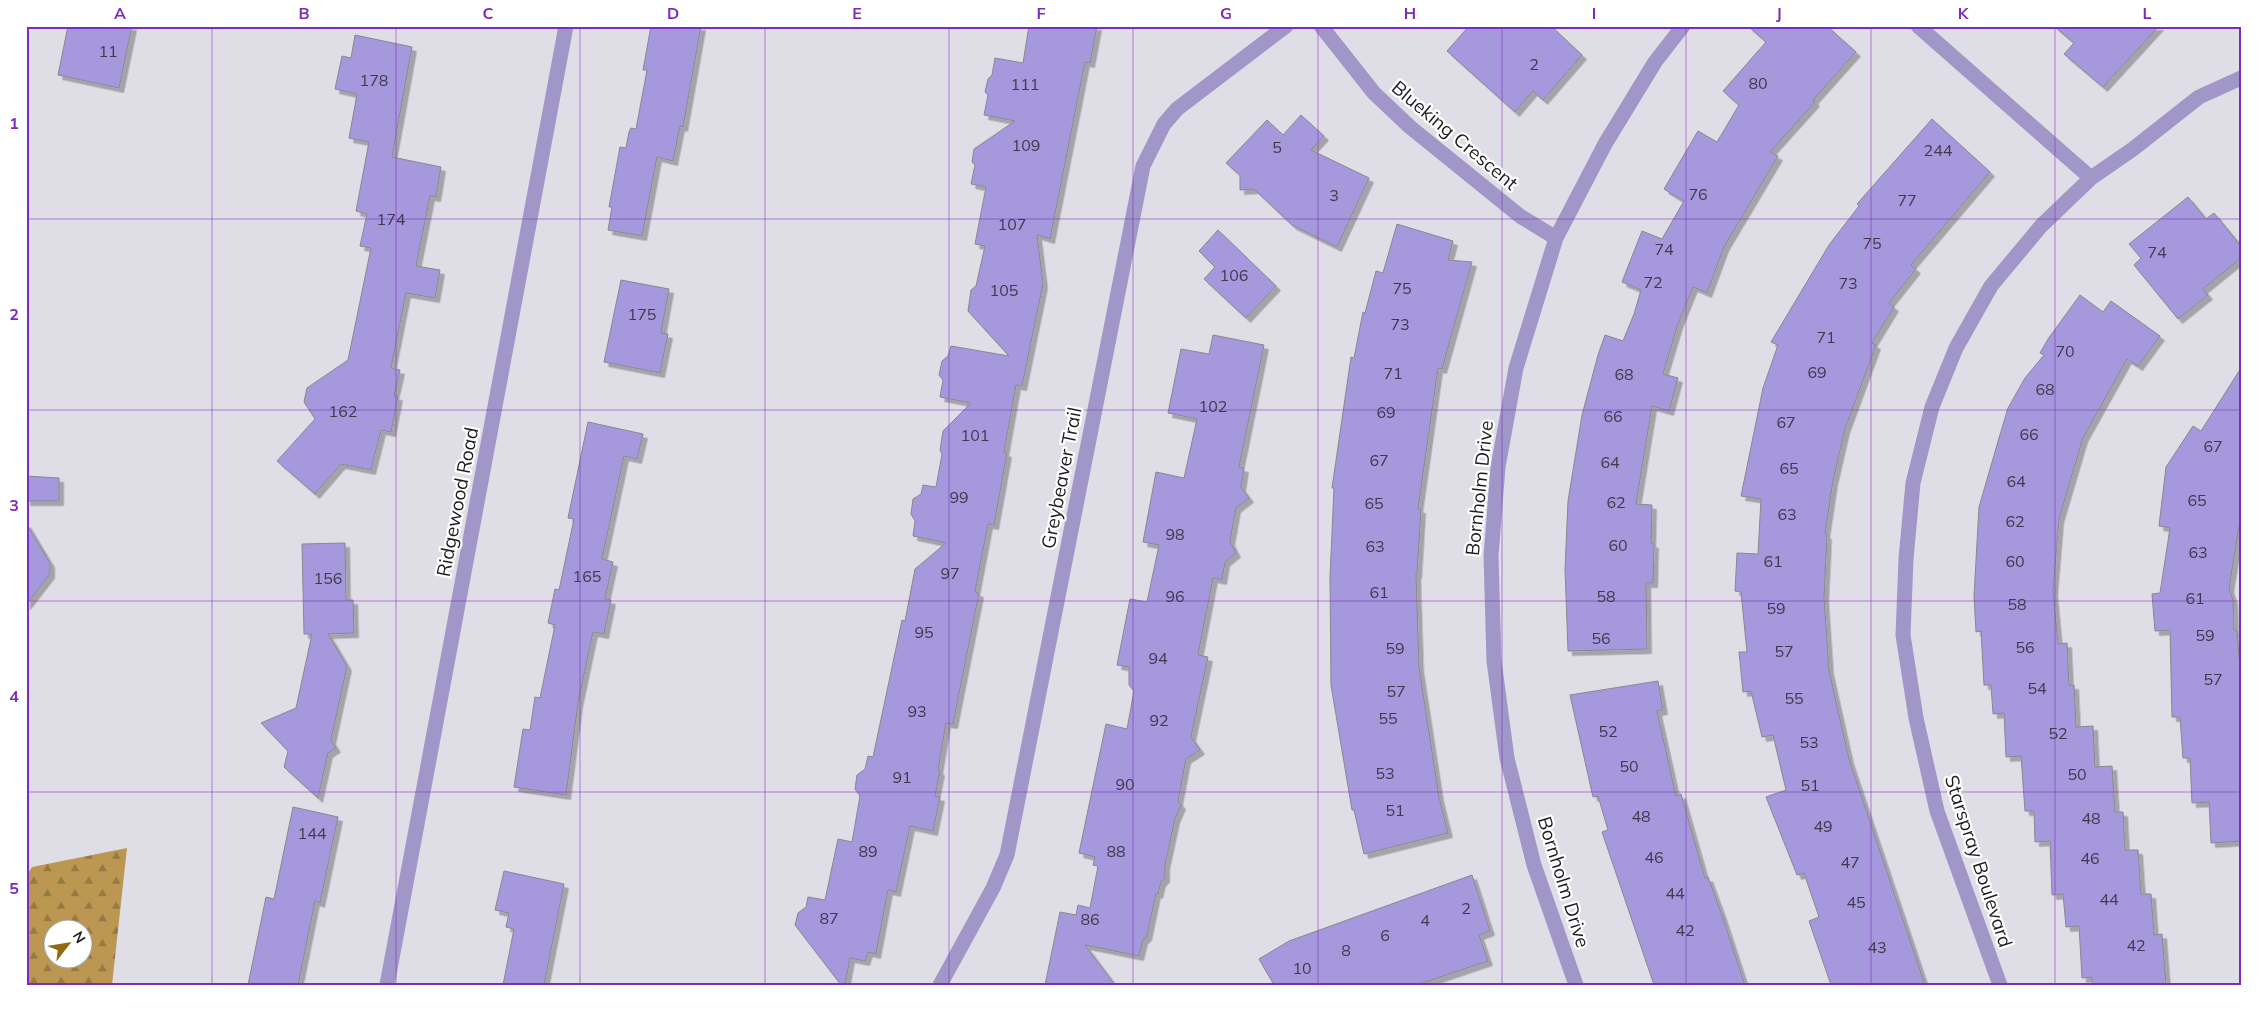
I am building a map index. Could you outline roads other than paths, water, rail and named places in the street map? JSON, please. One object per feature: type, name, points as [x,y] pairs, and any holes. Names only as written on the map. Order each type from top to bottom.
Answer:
[{"type":"street","name":"Ridgewood Road","points":[[387,985],[566,26]]},
{"type":"street","name":"Greybeaver Trail","points":[[940,985],[994,888],[1007,855],[1143,166],[1164,124],[1177,109],[1286,26]]},
{"type":"street","name":"Blueking Crescent","points":[[1321,26],[1374,93],[1410,127],[1520,216],[1556,238]]},
{"type":"street","name":"Bornholm Drive","points":[[1576,985],[1534,866],[1507,758],[1494,661],[1491,556],[1498,467],[1516,368],[1556,238],[1604,144],[1655,62],[1683,26]]},
{"type":"street","points":[[1918,26],[2091,178]]},
{"type":"street","name":"Starspray Boulevard","points":[[2000,985],[1938,811],[1916,718],[1903,635],[1906,558],[1913,483],[1932,408],[1956,348],[1991,286],[2041,226],[2091,178],[2133,150],[2199,97],[2241,78]]}]
